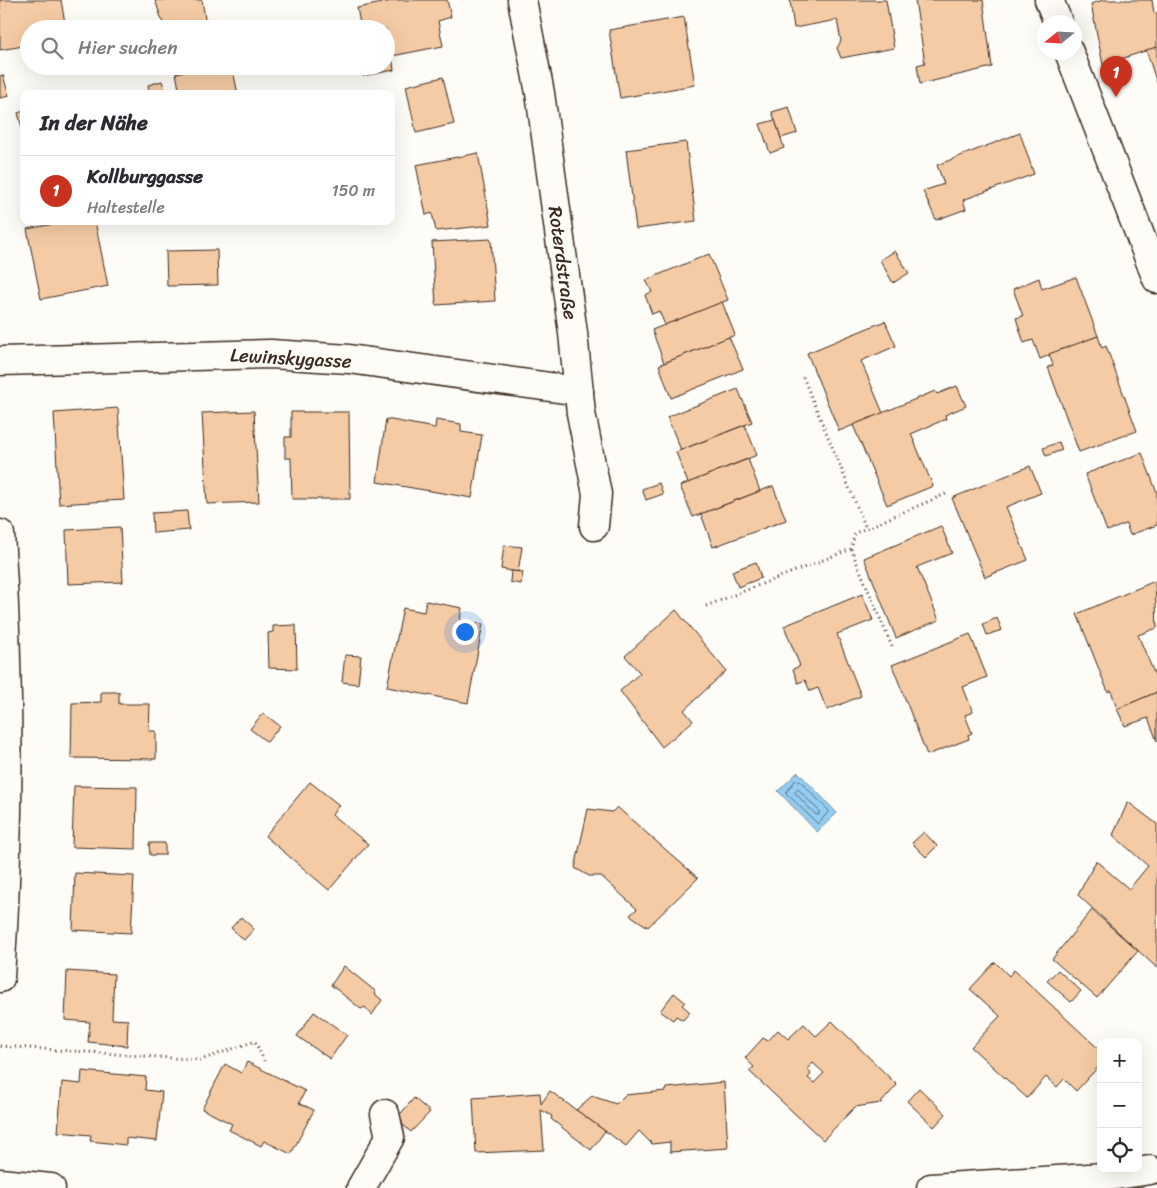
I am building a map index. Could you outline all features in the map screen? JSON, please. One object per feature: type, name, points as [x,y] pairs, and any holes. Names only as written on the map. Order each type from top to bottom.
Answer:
[{"type":"street","name":"Roterdstraße","points":[[522,0],[540,93],[581,413],[598,494],[594,526]]},
{"type":"street","points":[[1049,0],[1055,15]]},
{"type":"street","points":[[1073,60],[1145,215],[1157,279]]},
{"type":"street","name":"Lewinskygasse","points":[[0,361],[271,354],[349,359],[579,391]]},
{"type":"street","points":[[0,534],[8,772],[5,899],[0,978]]},
{"type":"street","points":[[361,1188],[390,1138],[385,1114]]},
{"type":"street","points":[[932,1188],[1104,1177],[1151,1171]]},
{"type":"street","points":[[0,1183],[51,1188]]},
{"type":"path","points":[[803,377],[866,528]]},
{"type":"path","points":[[894,649],[851,549],[855,533],[948,493]]},
{"type":"path","points":[[706,606],[851,549]]},
{"type":"path","points":[[0,1046],[201,1060],[254,1041],[264,1061]]},
{"type":"water","points":[[798,772],[837,813],[817,832],[778,791]]},
{"type":"building","points":[[0,0],[61,0],[64,20],[20,20],[20,47],[0,50]]},
{"type":"building","points":[[155,0],[202,0],[205,20],[162,20]]},
{"type":"building","points":[[397,0],[447,0],[451,17],[438,21],[443,46],[395,55],[395,20],[359,20],[357,8]]},
{"type":"building","points":[[790,0],[886,0],[894,48],[841,58],[837,48],[841,41],[837,20],[794,28]]},
{"type":"building","points":[[915,0],[983,0],[992,67],[920,84],[917,65],[925,63]]},
{"type":"building","points":[[1103,0],[1152,0],[1154,13],[1157,13],[1157,47],[1103,65],[1091,4]]},
{"type":"building","points":[[684,17],[695,85],[620,98],[609,30]]},
{"type":"building","points":[[1157,47],[1157,83],[1146,50]]},
{"type":"building","points":[[3,75],[9,96],[0,98],[0,76]]},
{"type":"building","points":[[176,75],[234,75],[237,90],[179,90]]},
{"type":"building","points":[[443,77],[454,124],[416,133],[406,86]]},
{"type":"building","points":[[162,81],[165,90],[149,90],[148,85]]},
{"type":"building","points":[[789,107],[797,133],[781,138],[772,112]]},
{"type":"building","points":[[775,120],[784,148],[770,153],[760,124]]},
{"type":"building","points":[[1020,133],[1034,174],[963,200],[966,209],[936,220],[923,191],[944,184],[937,165]]},
{"type":"building","points":[[686,142],[696,221],[636,229],[626,150]]},
{"type":"building","points":[[478,153],[491,225],[436,231],[432,213],[426,215],[416,165]]},
{"type":"building","points":[[48,225],[96,225],[108,286],[41,299],[27,229]]},
{"type":"building","points":[[491,239],[495,301],[436,305],[432,242]]},
{"type":"building","points":[[217,250],[218,285],[167,286],[166,251]]},
{"type":"building","points":[[895,251],[909,273],[893,283],[880,260]]},
{"type":"building","points":[[709,254],[728,300],[665,325],[659,311],[652,314],[645,295],[652,292],[646,280]]},
{"type":"building","points":[[1076,277],[1098,336],[1040,359],[1033,340],[1024,343],[1016,318],[1023,316],[1013,289],[1039,278],[1042,289]]},
{"type":"building","points":[[722,302],[735,335],[664,363],[652,330]]},
{"type":"building","points":[[885,321],[896,346],[861,361],[883,413],[839,431],[807,353]]},
{"type":"building","points":[[1098,336],[1102,348],[1106,346],[1137,431],[1079,452],[1048,367],[1053,365],[1049,354]]},
{"type":"building","points":[[729,337],[743,369],[671,398],[659,365]]},
{"type":"building","points":[[957,386],[966,406],[945,415],[946,419],[911,434],[933,486],[887,505],[853,425],[935,391],[937,394]]},
{"type":"building","points":[[738,389],[752,422],[681,450],[667,417]]},
{"type":"building","points":[[118,408],[124,500],[59,504],[54,413]]},
{"type":"building","points":[[254,411],[259,502],[207,504],[202,413]]},
{"type":"building","points":[[291,412],[349,412],[350,499],[292,499],[291,458],[285,458],[285,437],[291,437]]},
{"type":"building","points":[[386,419],[435,428],[436,420],[461,424],[461,432],[482,435],[472,498],[377,482]]},
{"type":"building","points":[[745,425],[757,455],[688,483],[676,452]]},
{"type":"building","points":[[1059,442],[1062,450],[1046,456],[1043,448]]},
{"type":"building","points":[[1142,453],[1157,493],[1157,525],[1130,535],[1126,524],[1107,531],[1085,474]]},
{"type":"building","points":[[748,459],[760,491],[693,517],[680,486]]},
{"type":"building","points":[[1030,466],[1041,493],[1006,507],[1028,560],[985,577],[952,498]]},
{"type":"building","points":[[659,483],[663,494],[646,500],[642,489]]},
{"type":"building","points":[[773,486],[786,520],[713,547],[701,514]]},
{"type":"building","points":[[187,511],[189,530],[153,533],[152,513]]},
{"type":"building","points":[[941,526],[952,553],[917,567],[939,620],[896,638],[864,558]]},
{"type":"building","points":[[120,527],[123,582],[68,584],[66,530]]},
{"type":"building","points":[[504,545],[522,547],[518,572],[501,569]]},
{"type":"building","points":[[756,562],[761,578],[738,587],[732,571]]},
{"type":"building","points":[[511,571],[523,572],[521,584],[510,582]]},
{"type":"building","points":[[1155,581],[1157,628],[1138,635],[1157,680],[1157,692],[1117,709],[1111,690],[1108,692],[1077,614]]},
{"type":"building","points":[[862,594],[873,620],[837,634],[861,696],[827,710],[818,688],[810,691],[805,680],[798,683],[793,669],[800,666],[784,626]]},
{"type":"building","points":[[426,601],[462,608],[460,620],[483,624],[468,703],[387,687],[403,608],[424,612]]},
{"type":"building","points":[[676,610],[726,671],[684,710],[693,721],[662,747],[620,691],[640,673],[625,656]]},
{"type":"building","points":[[997,618],[1002,630],[987,635],[983,624]]},
{"type":"building","points":[[296,625],[297,669],[269,668],[268,633],[273,632],[273,626]]},
{"type":"building","points":[[970,634],[987,677],[963,687],[973,712],[965,715],[972,733],[968,735],[969,739],[927,755],[892,665]]},
{"type":"building","points":[[345,655],[361,656],[358,684],[342,682]]},
{"type":"building","points":[[101,692],[119,692],[119,704],[150,704],[149,731],[156,731],[156,759],[71,758],[72,703],[101,702]]},
{"type":"building","points":[[1157,692],[1157,741],[1148,718],[1125,726],[1117,709]]},
{"type":"building","points":[[263,713],[280,726],[267,742],[250,729]]},
{"type":"building","points":[[310,782],[339,805],[332,815],[368,844],[329,890],[265,836]]},
{"type":"building","points":[[74,786],[137,787],[136,849],[72,847]]},
{"type":"building","points":[[1128,802],[1157,824],[1157,968],[1078,895],[1096,861],[1129,889],[1148,866],[1113,835]]},
{"type":"building","points":[[617,807],[698,878],[648,927],[630,915],[637,909],[601,876],[589,876],[575,868],[588,809],[612,812]]},
{"type":"building","points":[[924,832],[937,846],[926,857],[912,843]]},
{"type":"building","points":[[149,843],[165,843],[165,855],[150,855]]},
{"type":"building","points":[[75,873],[134,876],[131,933],[73,930]]},
{"type":"building","points":[[1092,910],[1138,951],[1097,998],[1052,959]]},
{"type":"building","points":[[241,917],[254,929],[244,940],[231,928]]},
{"type":"building","points":[[995,962],[1009,976],[1014,970],[1097,1047],[1097,1068],[1076,1091],[1064,1079],[1057,1087],[1046,1077],[1027,1098],[971,1047],[1000,1016],[970,989]]},
{"type":"building","points":[[344,966],[375,991],[376,995],[382,1000],[372,1015],[365,1007],[361,1009],[331,985]]},
{"type":"building","points":[[1058,970],[1081,991],[1071,1002],[1047,981]]},
{"type":"building","points":[[67,971],[114,974],[112,1019],[128,1020],[127,1046],[88,1042],[90,1022],[65,1020]]},
{"type":"building","points":[[674,993],[685,1002],[682,1005],[690,1012],[683,1020],[676,1016],[673,1020],[660,1011]]},
{"type":"building","points":[[314,1012],[347,1035],[330,1059],[297,1036]]},
{"type":"building","points":[[832,1021],[897,1085],[881,1103],[855,1107],[823,1140],[749,1071],[754,1067],[745,1058],[763,1038],[768,1041],[778,1030],[788,1039],[804,1024],[816,1036]],"holes":[[[813,1063],[824,1073],[814,1083],[808,1078],[811,1074],[807,1069]]]},
{"type":"building","points":[[247,1062],[305,1091],[299,1103],[314,1110],[291,1154],[264,1141],[261,1146],[229,1130],[232,1124],[202,1109],[225,1064],[241,1073]]},
{"type":"building","points":[[82,1071],[146,1077],[145,1090],[162,1092],[157,1141],[126,1138],[126,1145],[90,1141],[91,1135],[58,1132],[62,1082],[81,1084]]},
{"type":"building","points":[[724,1082],[728,1148],[670,1152],[670,1142],[652,1144],[639,1131],[626,1146],[576,1110],[592,1096],[616,1104],[625,1095]]},
{"type":"building","points":[[919,1088],[946,1114],[934,1127],[907,1101]]},
{"type":"building","points":[[550,1091],[605,1131],[591,1150],[551,1119],[552,1116],[541,1110],[544,1150],[476,1153],[473,1098],[540,1093],[541,1104]]},
{"type":"building","points":[[414,1098],[430,1112],[411,1132],[396,1119]]},
{"type":"place","name":"Kollburggasse","points":[[1116,97]]}]
